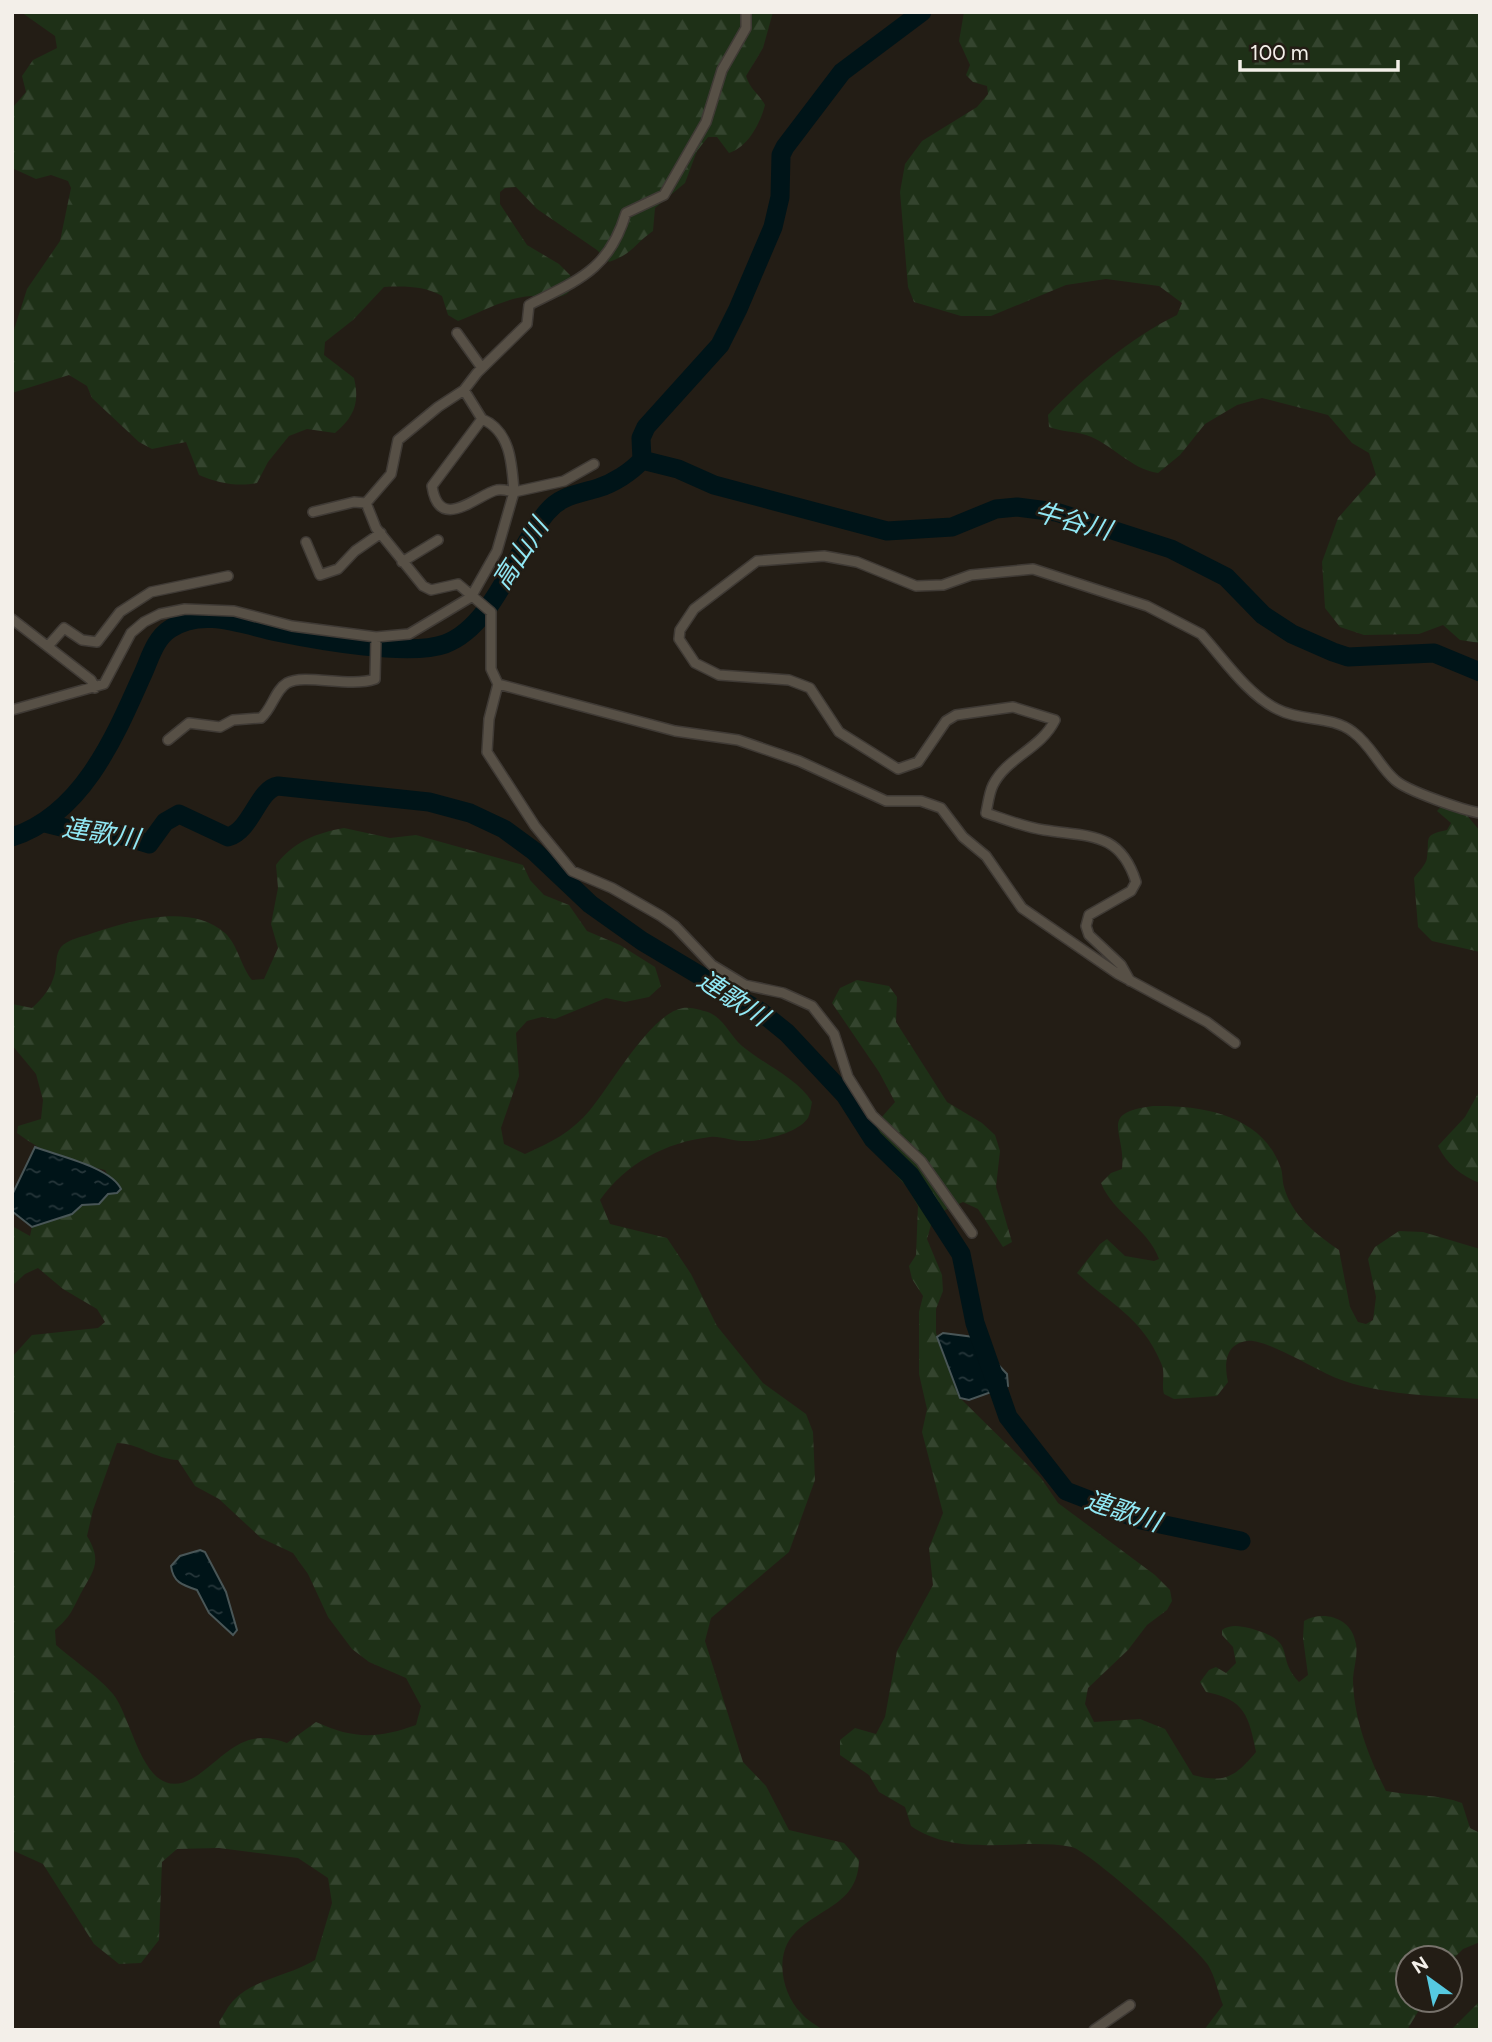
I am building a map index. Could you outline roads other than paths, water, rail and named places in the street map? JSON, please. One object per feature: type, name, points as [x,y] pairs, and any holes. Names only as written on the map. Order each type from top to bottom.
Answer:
[{"type":"street","points":[[366,503],[391,474],[398,440],[438,407],[464,390],[482,368],[527,324],[529,305],[602,262],[613,248],[626,214],[664,195],[706,122],[722,70],[746,28],[746,12]]},
{"type":"street","points":[[457,332],[482,368]]},
{"type":"street","points":[[12,710],[104,684],[113,672],[131,634],[144,622],[160,614],[185,609],[234,611],[375,644],[410,634],[471,597],[497,551],[514,492],[512,456],[508,446],[491,422],[482,419],[464,390]]},
{"type":"street","points":[[482,419],[432,486],[433,494],[443,506],[456,509],[472,506],[496,490],[514,492],[564,481],[594,464]]},
{"type":"street","points":[[313,512],[354,502],[366,503]]},
{"type":"street","points":[[366,503],[381,533],[423,586],[431,590],[458,584],[491,612],[491,669],[498,684],[489,719],[487,752],[535,826],[572,871],[612,888],[661,916],[676,926],[712,965],[733,978],[812,1006],[834,1034],[848,1077],[872,1115],[921,1161],[972,1233]]},
{"type":"street","points":[[306,542],[320,575],[338,569],[355,551],[381,533]]},
{"type":"street","points":[[402,562],[438,540]]},
{"type":"street","points":[[1130,981],[1121,965],[1089,935],[1086,926],[1089,915],[1131,891],[1136,882],[1117,848],[1101,838],[1031,828],[1002,821],[986,813],[993,785],[1015,760],[1046,737],[1055,720],[1013,707],[956,715],[946,721],[918,762],[898,769],[839,732],[810,688],[789,680],[719,676],[695,663],[678,639],[680,630],[694,610],[757,561],[824,556],[857,562],[916,586],[943,585],[971,575],[1033,569],[1147,606],[1190,626],[1201,634],[1260,698],[1276,709],[1290,715],[1339,723],[1373,750],[1395,781],[1417,793],[1480,813]]},
{"type":"street","points":[[48,646],[64,628],[82,639],[97,642],[121,612],[152,592],[228,576]]},
{"type":"street","points":[[12,619],[91,680],[95,688]]},
{"type":"street","points":[[168,740],[189,723],[219,727],[237,720],[261,718],[281,688],[293,681],[347,683],[371,680],[377,675],[375,644]]},
{"type":"street","points":[[498,684],[675,731],[738,740],[799,761],[887,801],[922,801],[941,808],[962,837],[985,856],[1022,908],[1049,929],[1130,981],[1207,1022],[1235,1043]]},
{"type":"street","points":[[1094,2030],[1130,2005]]},
{"type":"water","points":[[35,1147],[95,1168],[107,1174],[121,1189],[117,1193],[108,1194],[99,1204],[82,1205],[72,1214],[32,1227],[13,1212],[12,1195]]},
{"type":"water","points":[[943,1333],[974,1337],[983,1343],[987,1353],[1007,1374],[1008,1386],[969,1400],[960,1398],[937,1337]]},
{"type":"water","points":[[200,1550],[205,1552],[226,1592],[237,1630],[233,1635],[209,1613],[197,1590],[179,1582],[172,1571],[171,1566],[180,1556]]},
{"type":"waterway","name":"高山川","points":[[12,837],[36,826],[76,793],[107,749],[156,645],[164,633],[182,623],[209,618],[315,639],[409,649],[445,644],[462,635],[491,604],[536,527],[552,506],[571,496],[610,483],[642,460],[641,438],[646,427],[720,345],[738,309],[773,227],[780,197],[781,155],[785,147],[842,72],[922,12]]},
{"type":"waterway","name":"牛谷川","points":[[642,460],[678,469],[714,485],[887,531],[952,527],[996,509],[1017,507],[1056,512],[1171,549],[1226,577],[1263,615],[1292,634],[1333,652],[1348,657],[1434,653],[1480,672]]},
{"type":"waterway","name":"連歌川","points":[[45,823],[81,832],[109,832],[149,844],[165,822],[179,814],[228,837],[243,827],[265,794],[278,786],[429,802],[470,813],[504,829],[534,851],[590,904],[642,941],[761,1012],[787,1033],[845,1095],[873,1139],[910,1175],[961,1254],[975,1323],[1008,1417],[1066,1491],[1141,1520],[1241,1541]]}]
